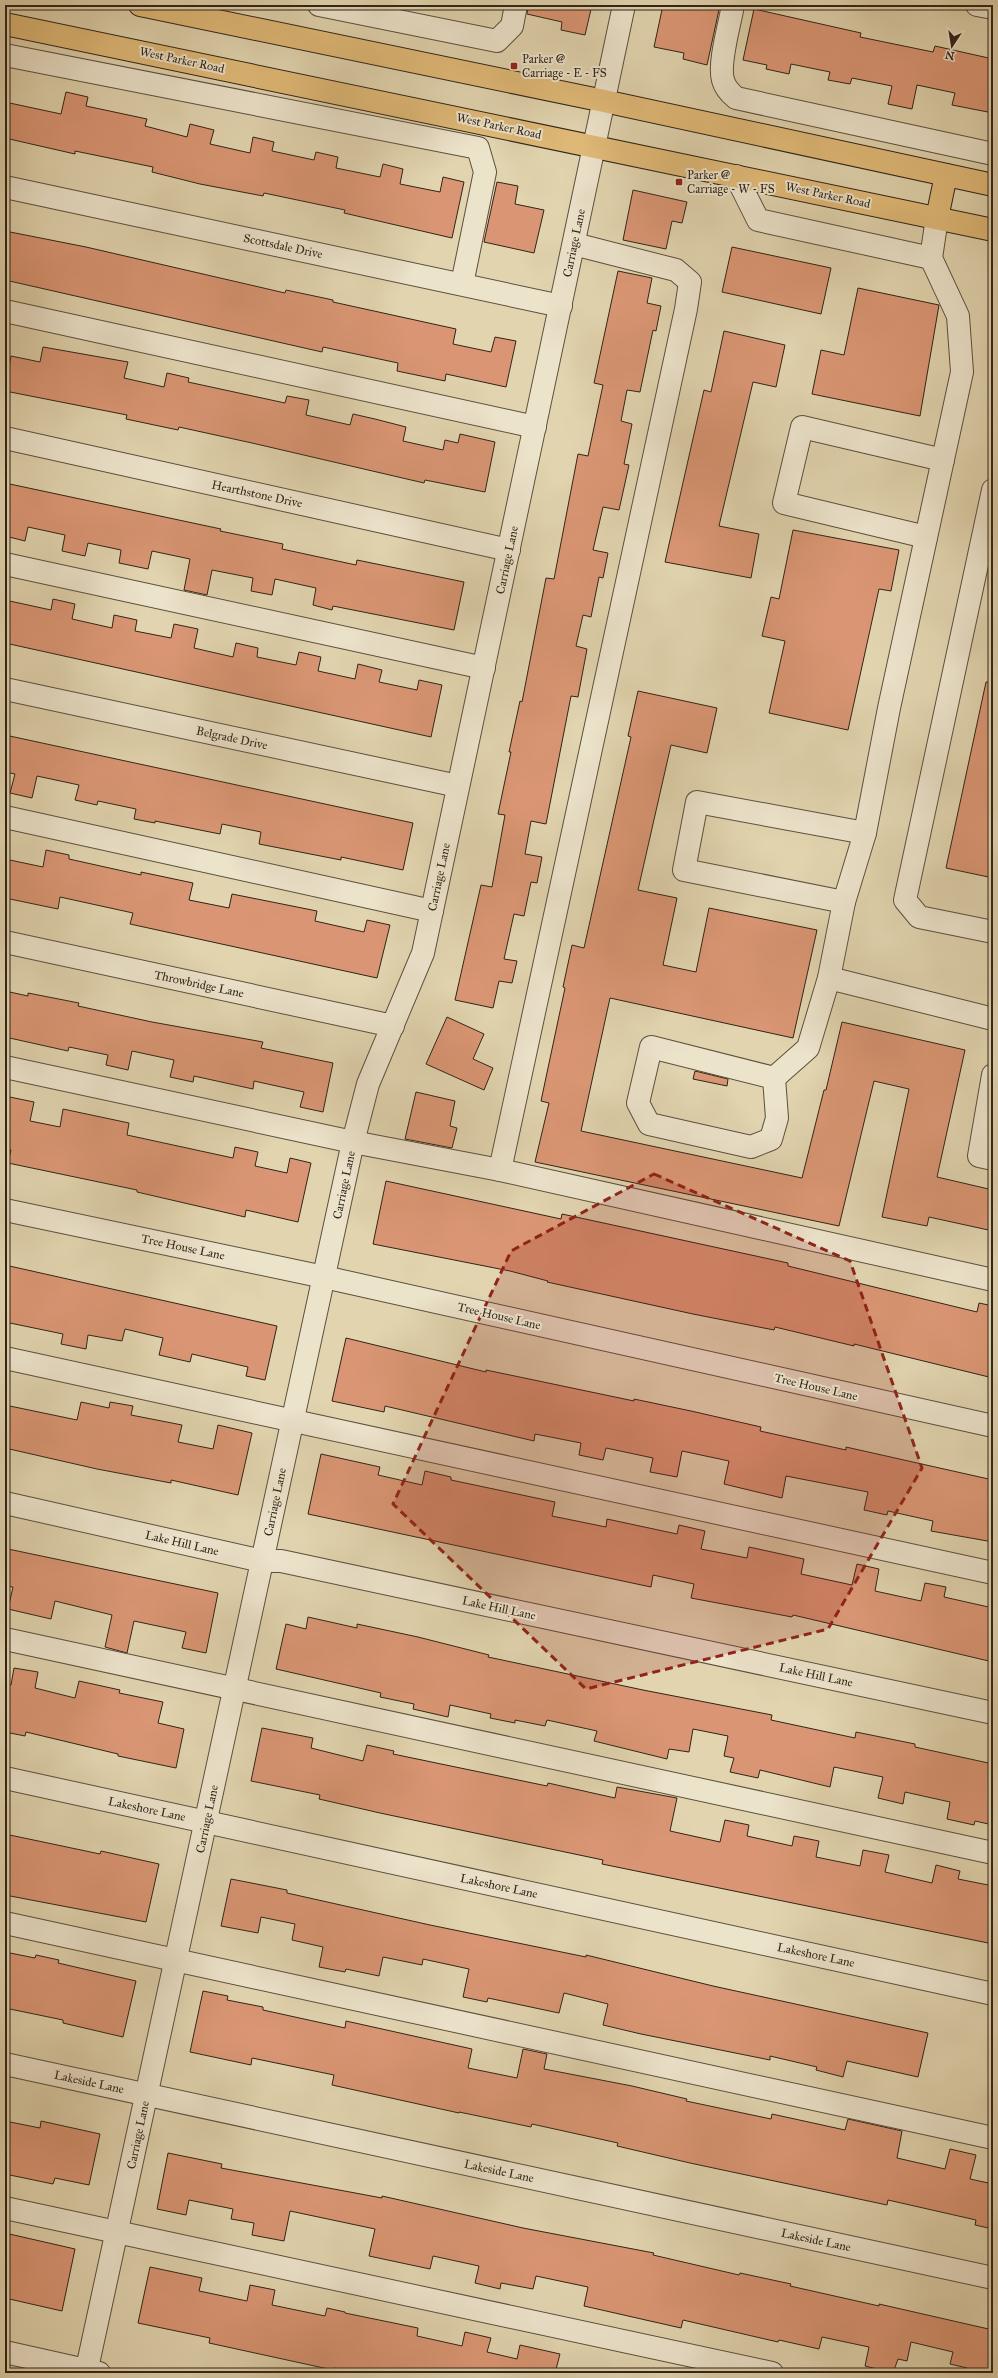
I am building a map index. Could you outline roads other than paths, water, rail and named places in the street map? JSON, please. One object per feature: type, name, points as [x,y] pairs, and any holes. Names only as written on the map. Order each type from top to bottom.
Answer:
[{"type":"main road","points":[[140,5],[604,101],[993,186]]},
{"type":"main road","name":"West Parker Road","points":[[5,24],[993,230]]},
{"type":"main road","points":[[936,218],[946,176]]},
{"type":"street","points":[[319,5],[497,41],[512,26],[516,5]]},
{"type":"street","name":"Carriage Lane","points":[[91,2372],[117,2233],[353,1142],[368,1084],[423,953],[624,5]]},
{"type":"street","points":[[733,5],[722,68],[723,80],[727,90],[736,98],[993,154]]},
{"type":"street","points":[[977,5],[993,8]]},
{"type":"street","points":[[5,55],[478,148],[485,172],[462,284]]},
{"type":"street","points":[[736,176],[758,220],[931,258]]},
{"type":"street","name":"Scottsdale Drive","points":[[5,187],[561,306]]},
{"type":"street","points":[[774,1078],[808,1048],[829,978],[844,902],[865,833],[888,708],[962,372],[958,316],[931,258],[936,218]]},
{"type":"street","points":[[500,1170],[686,309],[690,282],[676,270],[574,244]]},
{"type":"street","points":[[5,311],[535,427]]},
{"type":"street","points":[[926,537],[784,503],[802,426],[943,460]]},
{"type":"street","name":"Hearthstone Drive","points":[[5,438],[509,550]]},
{"type":"street","points":[[993,490],[905,900],[919,917],[993,932]]},
{"type":"street","points":[[5,564],[484,668]]},
{"type":"street","name":"Belgrade Drive","points":[[5,689],[458,786]]},
{"type":"street","points":[[844,902],[684,870],[697,802],[865,833]]},
{"type":"street","points":[[5,817],[432,911]]},
{"type":"street","name":"Throwbridge Lane","points":[[5,942],[393,1026]]},
{"type":"street","points":[[829,978],[993,1019]]},
{"type":"street","points":[[651,1047],[774,1078],[777,1118],[771,1139],[751,1147],[649,1124],[638,1103],[651,1047]]},
{"type":"street","points":[[5,1067],[353,1142],[500,1170],[993,1280]]},
{"type":"street","points":[[993,1075],[979,1156],[993,1159]]},
{"type":"street","name":"Tree House Lane","points":[[5,1210],[324,1277],[993,1426]]},
{"type":"street","points":[[5,1358],[993,1573]]},
{"type":"street","name":"Lake Hill Lane","points":[[5,1503],[262,1561],[281,1561],[993,1713]]},
{"type":"street","points":[[5,1639],[993,1854]]},
{"type":"street","name":"Lakeshore Lane","points":[[5,1778],[993,1994]]},
{"type":"street","points":[[5,1923],[993,2138]]},
{"type":"street","name":"Lakeside Lane","points":[[5,2064],[993,2278]]},
{"type":"street","points":[[5,2208],[772,2373]]},
{"type":"street","points":[[5,2352],[91,2372]]},
{"type":"place","name":"Parker @ Carriage - E - FS","points":[[514,66]]},
{"type":"place","name":"Parker @ Carriage - W - FS","points":[[679,182]]}]
